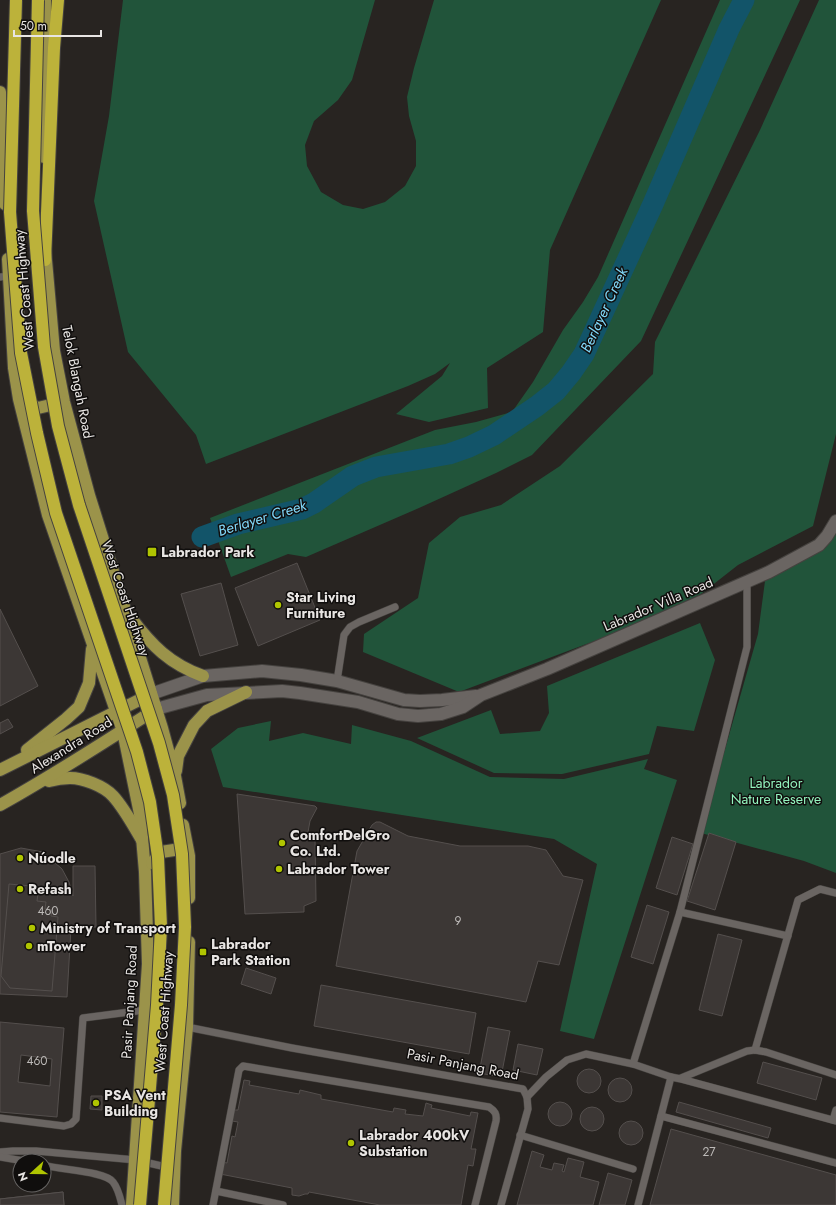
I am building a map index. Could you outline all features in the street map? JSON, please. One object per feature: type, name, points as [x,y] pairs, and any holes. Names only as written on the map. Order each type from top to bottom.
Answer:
[{"type":"highway","name":"West Coast Highway","points":[[16,0],[10,212],[21,353],[37,432],[56,513],[137,752],[150,802],[158,856],[161,927],[157,1005],[140,1205]]},
{"type":"highway","name":"West Coast Highway","points":[[38,0],[33,212],[44,347],[58,426],[79,505],[159,743],[173,795],[182,854],[185,928],[181,1005],[164,1205]]},
{"type":"highway","points":[[45,260],[58,0]]},
{"type":"main road","name":"Telok Blangah Road","points":[[45,0],[45,260],[54,351],[64,402],[89,495],[156,709]]},
{"type":"main road","points":[[0,92],[4,276],[19,400],[48,515],[122,731]]},
{"type":"main road","points":[[19,400],[38,408],[64,402]]},
{"type":"main road","points":[[125,611],[164,655],[191,672],[203,676]]},
{"type":"main road","points":[[4,768],[66,720],[79,707],[89,683],[93,646]]},
{"type":"main road","points":[[175,776],[178,756],[194,725],[207,711],[246,692]]},
{"type":"main road","name":"Alexandra Road","points":[[4,768],[151,694]]},
{"type":"main road","points":[[156,709],[175,776],[189,856],[189,959],[187,1026],[174,1169],[173,1205]]},
{"type":"main road","name":"Alexandra Road","points":[[0,805],[109,741],[156,709]]},
{"type":"main road","name":"Pasir Panjang Road","points":[[122,731],[137,797],[144,842],[148,964],[132,1205]]},
{"type":"main road","points":[[38,784],[60,778],[72,778],[86,781],[104,789],[112,795],[144,842]]},
{"type":"main road","points":[[145,872],[161,852],[187,848]]},
{"type":"street","name":"Labrador Villa Road","points":[[151,694],[203,676],[262,671],[301,675],[339,682],[404,700],[420,701],[460,699],[481,695],[548,669],[768,572],[819,545],[835,525]]},
{"type":"street","points":[[339,682],[353,689],[354,694],[342,699]]},
{"type":"street","name":"Labrador Villa Road","points":[[156,709],[207,695],[282,691],[342,699],[358,702],[398,714],[418,716],[441,714],[463,707],[481,695]]},
{"type":"lane","points":[[633,1064],[680,912],[747,647],[747,581]]},
{"type":"lane","points":[[339,682],[344,635],[350,627],[359,622],[395,607]]},
{"type":"lane","points":[[755,1050],[798,900],[820,889],[836,893]]},
{"type":"lane","points":[[680,912],[788,936]]},
{"type":"lane","points":[[0,1118],[64,1126],[71,1124],[76,1119],[83,1018],[145,1010]]},
{"type":"lane","name":"Pasir Panjang Road","points":[[187,1026],[292,1048],[523,1089],[527,1097],[528,1109],[501,1205]]},
{"type":"lane","points":[[681,1078],[747,1051],[755,1050],[766,1052],[836,1075]]},
{"type":"lane","points":[[527,1097],[546,1077],[567,1060],[586,1054],[633,1064],[671,1077],[681,1078],[835,1120],[836,1110]]},
{"type":"lane","points":[[213,1205],[239,1070],[243,1066],[489,1107],[494,1110],[497,1116],[475,1205]]},
{"type":"lane","points":[[638,1205],[671,1077]]},
{"type":"lane","points":[[661,1116],[836,1163]]},
{"type":"lane","points":[[520,1135],[633,1168]]},
{"type":"lane","points":[[0,1152],[36,1151],[136,1160],[174,1169]]},
{"type":"lane","points":[[0,1157],[12,1159]]},
{"type":"lane","points":[[52,1167],[104,1176],[113,1181],[117,1188],[122,1205]]},
{"type":"lane","points":[[216,1191],[282,1205]]},
{"type":"green space","points":[[123,0],[375,0],[352,80],[338,100],[314,121],[305,145],[307,166],[321,192],[343,205],[363,209],[385,202],[405,186],[416,166],[416,141],[409,116],[407,97],[434,0],[661,0],[550,250],[543,332],[487,368],[488,408],[429,422],[396,414],[442,376],[450,363],[435,374],[408,386],[206,464],[196,435],[128,352],[94,201],[109,116]]},
{"type":"green space","points":[[720,0],[800,0],[641,341],[532,455],[419,508],[306,557],[288,554],[231,577],[210,518],[435,430],[476,422],[512,412],[533,382],[563,330],[583,302],[598,277]]},
{"type":"green space","points":[[819,0],[836,0],[836,434],[813,526],[738,565],[701,594],[621,631],[459,692],[363,652],[364,634],[418,598],[429,543],[460,517],[501,505],[560,466],[653,374],[655,342],[760,130]]},
{"type":"green space","name":"Labrador Nature Reserve","points":[[836,530],[836,873],[804,861],[701,833],[758,634],[765,581],[832,538]]},
{"type":"green space","points":[[700,623],[715,660],[694,731],[657,726],[649,754],[562,774],[494,773],[417,738],[491,710],[500,734],[540,731],[549,713],[547,686]]},
{"type":"green space","points":[[271,721],[269,741],[303,733],[351,744],[352,725],[411,741],[490,777],[564,779],[648,759],[644,769],[677,780],[594,1039],[560,1031],[597,864],[554,839],[223,787],[211,749],[238,728]]},
{"type":"building","name":"Star Living Furniture","points":[[297,563],[320,620],[258,646],[235,588]]},
{"type":"building","points":[[221,583],[238,645],[200,656],[181,594]]},
{"type":"building","points":[[0,609],[38,686],[0,706]]},
{"type":"building","points":[[8,719],[13,727],[0,734],[0,723]]},
{"type":"building","name":"Labrador Tower","points":[[237,794],[315,806],[317,808],[310,821],[308,832],[315,838],[316,901],[304,906],[304,912],[245,914]]},
{"type":"building","points":[[376,822],[380,822],[408,836],[460,846],[528,846],[546,850],[563,876],[583,880],[559,965],[538,961],[526,1002],[336,966],[357,851],[372,825]]},
{"type":"building","points":[[709,833],[736,842],[715,910],[687,901]]},
{"type":"building","points":[[672,837],[693,844],[677,895],[656,888]]},
{"type":"building","points":[[21,848],[43,852],[62,869],[69,882],[73,896],[73,866],[95,866],[96,927],[71,928],[67,997],[0,994],[0,854]]},
{"type":"building","name":"mTower","points":[[9,884],[31,886],[30,892],[38,893],[37,901],[46,902],[45,909],[52,910],[51,916],[58,917],[52,991],[10,988],[1,976]]},
{"type":"building","points":[[647,905],[669,912],[653,964],[631,957]]},
{"type":"building","points":[[718,934],[742,940],[722,1016],[699,1010]]},
{"type":"building","points":[[246,968],[276,978],[271,994],[241,984]]},
{"type":"building","points":[[321,985],[476,1013],[469,1054],[314,1026]]},
{"type":"building","points":[[0,1022],[64,1028],[57,1117],[0,1112]],"holes":[[[21,1055],[52,1059],[50,1086],[18,1082]]]},
{"type":"building","points":[[488,1027],[510,1031],[501,1077],[479,1073]]},
{"type":"building","points":[[518,1044],[543,1049],[537,1075],[513,1070]]},
{"type":"building","points":[[763,1062],[822,1078],[816,1100],[757,1083]]},
{"type":"building","points":[[589,1069],[594,1070],[600,1076],[600,1086],[594,1092],[589,1093],[584,1092],[578,1086],[577,1081],[578,1076],[584,1070]]},
{"type":"building","points":[[620,1078],[625,1079],[631,1085],[631,1095],[625,1101],[620,1102],[615,1101],[609,1095],[608,1090],[609,1085],[615,1079]]},
{"type":"building","name":"Labrador 400kV Substation","points":[[244,1080],[250,1081],[249,1085],[299,1094],[300,1090],[321,1095],[321,1099],[393,1112],[394,1108],[406,1110],[405,1114],[423,1116],[426,1103],[432,1105],[431,1108],[470,1116],[471,1112],[478,1113],[471,1149],[476,1149],[473,1166],[468,1165],[461,1205],[380,1205],[309,1192],[308,1194],[299,1196],[292,1195],[292,1188],[220,1174],[222,1162],[227,1163],[232,1136],[235,1137],[238,1122],[232,1121],[234,1110],[238,1110]]},
{"type":"building","name":"PSA Vent Building","points":[[91,1096],[102,1096],[102,1110],[90,1109]]},
{"type":"building","points":[[560,1102],[565,1103],[571,1109],[571,1119],[565,1125],[560,1126],[555,1125],[549,1119],[548,1114],[549,1109],[555,1103]]},
{"type":"building","points":[[679,1102],[771,1128],[768,1138],[676,1112]]},
{"type":"building","points":[[592,1107],[597,1108],[603,1114],[603,1124],[597,1130],[592,1131],[587,1130],[581,1124],[580,1119],[581,1114],[587,1108]]},
{"type":"building","points":[[631,1121],[636,1122],[642,1128],[642,1138],[636,1144],[631,1145],[626,1144],[620,1138],[619,1133],[620,1128],[626,1122]]},
{"type":"building","points":[[671,1129],[836,1175],[836,1205],[650,1205]]},
{"type":"building","points":[[532,1151],[544,1155],[540,1167],[552,1170],[554,1163],[564,1165],[562,1171],[564,1172],[568,1158],[584,1162],[580,1177],[599,1182],[593,1205],[517,1205]]},
{"type":"building","points":[[608,1173],[632,1180],[625,1205],[599,1205]]},
{"type":"building","points":[[63,1192],[64,1205],[0,1205],[0,1199]]},
{"type":"building","points":[[63,1192],[64,1205],[0,1205],[0,1199]]},
{"type":"waterway","name":"Berlayer Creek","points":[[202,537],[238,524],[302,509],[314,503],[353,476],[376,467],[449,454],[469,447],[494,435],[537,406],[556,391],[584,354],[653,204],[729,29],[744,0]]},
{"type":"place","name":"Labrador Park","points":[[152,552]]},
{"type":"place","name":"Star Living Furniture","points":[[278,605]]},
{"type":"place","name":"ComfortDelGro Co. Ltd.","points":[[282,843]]},
{"type":"place","name":"Núodle","points":[[20,858]]},
{"type":"place","name":"Labrador Tower","points":[[279,869]]},
{"type":"place","name":"Refash","points":[[20,889]]},
{"type":"place","name":"Ministry of Transport","points":[[32,928]]},
{"type":"place","name":"mTower","points":[[29,946]]},
{"type":"place","name":"Labrador Park Station","points":[[203,952]]},
{"type":"place","name":"PSA Vent Building","points":[[96,1103]]},
{"type":"place","name":"Labrador 400kV Substation","points":[[351,1143]]}]
